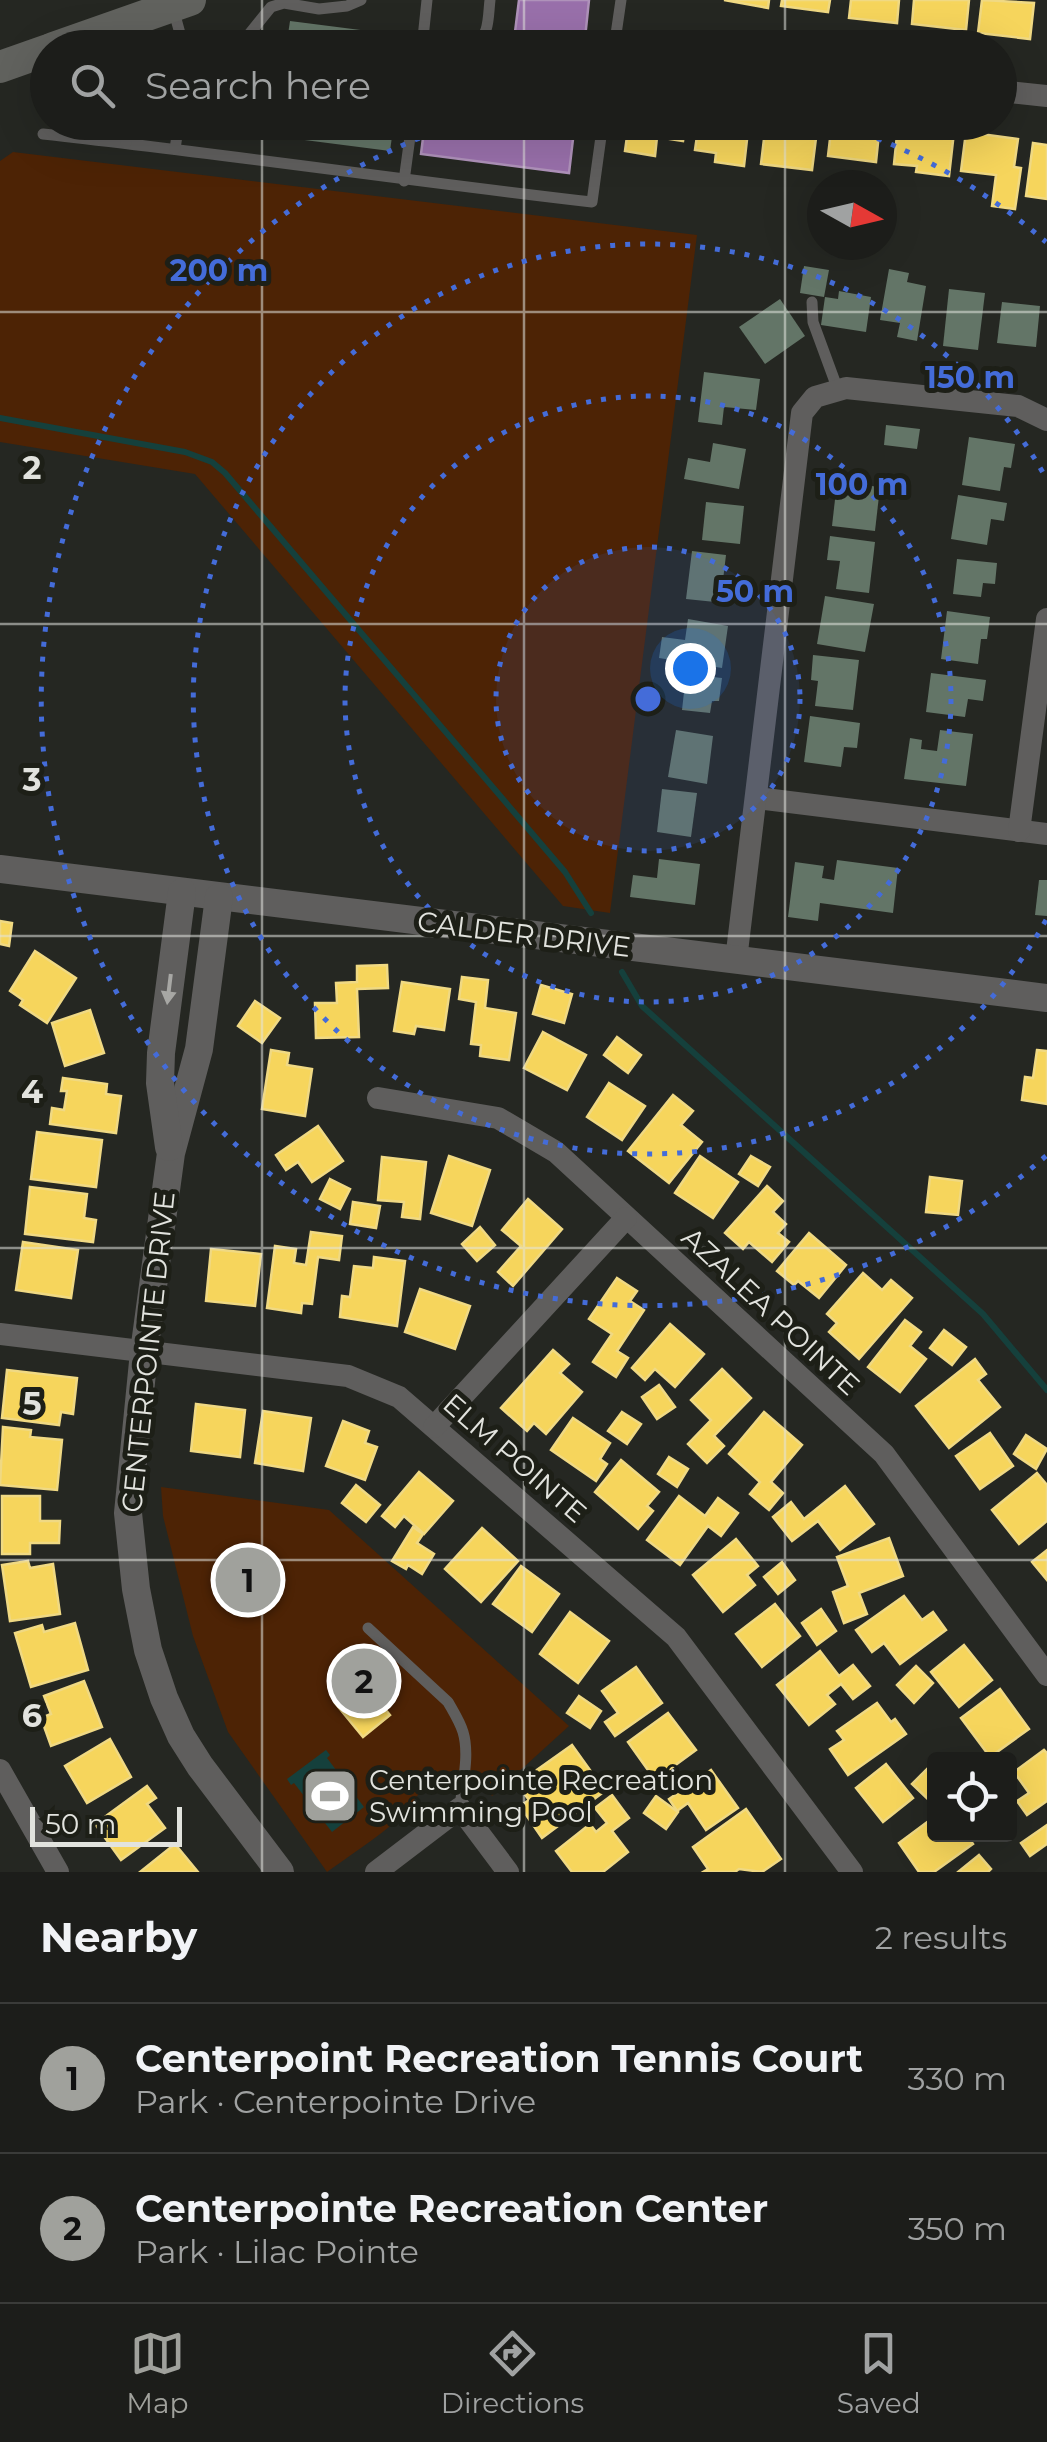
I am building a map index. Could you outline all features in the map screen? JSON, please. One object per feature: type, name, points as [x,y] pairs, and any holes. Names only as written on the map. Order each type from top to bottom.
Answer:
[{"type":"main road","points":[[102,30],[181,3]]},
{"type":"main road","points":[[0,67],[30,56]]},
{"type":"street","points":[[1017,93],[1047,96]]},
{"type":"street","points":[[736,960],[802,413],[816,398],[842,389],[1018,406],[1047,420]]},
{"type":"street","points":[[1018,831],[1047,619]]},
{"type":"street","points":[[757,798],[1047,834]]},
{"type":"street","name":"CALDER DRIVE","points":[[0,870],[1047,998]]},
{"type":"street","name":"CENTERPOINTE DRIVE","points":[[171,1153],[162,1111],[160,1068],[182,892]]},
{"type":"street","name":"CENTERPOINTE DRIVE","points":[[219,897],[200,1049],[171,1153],[144,1352],[128,1513],[136,1589],[148,1650],[164,1698],[200,1766],[280,1872]]},
{"type":"street","name":"AZALEA POINTE","points":[[378,1098],[498,1118],[556,1152],[884,1454],[1047,1675]]},
{"type":"street","points":[[434,1427],[626,1218]]},
{"type":"street","name":"ELM POINTE","points":[[0,1334],[348,1376],[399,1397],[676,1637],[852,1872]]},
{"type":"street","points":[[3,1782],[58,1872]]},
{"type":"street","points":[[376,1872],[460,1808],[508,1872]]},
{"type":"lane","points":[[252,30],[271,7],[284,3],[318,9],[347,6],[361,0]]},
{"type":"lane","points":[[424,30],[427,0]]},
{"type":"lane","points":[[485,30],[490,0]]},
{"type":"lane","points":[[617,30],[621,0]]},
{"type":"lane","points":[[181,3],[183,30]]},
{"type":"lane","points":[[93,140],[592,202],[601,140]]},
{"type":"lane","points":[[126,144],[127,140]]},
{"type":"lane","points":[[175,149],[176,140]]},
{"type":"lane","points":[[404,181],[410,140]]},
{"type":"lane","points":[[812,302],[814,322],[842,389]]},
{"type":"lane","points":[[368,1628],[448,1702],[456,1717],[464,1734],[460,1808]]},
{"type":"shaded area","points":[[13,152],[697,235],[610,913],[563,906],[195,474],[0,442],[0,161]]},
{"type":"shaded area","points":[[161,1487],[329,1510],[569,1726],[492,1796],[481,1780],[469,1772],[452,1771],[433,1779],[389,1827],[327,1872],[228,1732],[193,1636],[163,1516]]},
{"type":"water","name":"Centerpointe Recreation Swimming Pool","points":[[326,1750],[330,1755],[327,1758],[364,1807],[332,1832],[287,1779]]},
{"type":"building: Homes","points":[[724,0],[769,0],[768,8]]},
{"type":"building: Homes","points":[[782,0],[830,0],[828,12],[781,6]]},
{"type":"building: Homes","points":[[851,0],[899,0],[897,23],[849,18]]},
{"type":"building: Homes","points":[[914,0],[969,0],[966,30],[912,24]]},
{"type":"building: Homes","points":[[982,0],[1034,3],[1030,39],[1017,38],[1017,30],[978,30]]},
{"type":"building: Homes","points":[[1018,139],[1014,167],[1021,168],[1015,209],[992,206],[996,175],[961,171],[965,140]]},
{"type":"building: Homes","points":[[627,140],[657,140],[655,156],[625,151]]},
{"type":"building: Homes","points":[[696,140],[747,140],[744,166],[715,162],[716,153],[695,150]]},
{"type":"building: Homes","points":[[764,140],[816,140],[812,170],[761,164]]},
{"type":"building: Homes","points":[[830,140],[878,140],[876,162],[828,156]]},
{"type":"building: Homes","points":[[896,140],[953,140],[949,176],[916,172],[917,166],[894,164]]},
{"type":"building: Homes","points":[[1033,143],[1047,145],[1047,199],[1026,196]]},
{"type":"building: Homes","points":[[0,921],[12,923],[9,946],[0,944]]},
{"type":"building: Homes","points":[[35,951],[76,978],[47,1023],[20,1005],[23,1000],[10,991]]},
{"type":"building: Homes","points":[[387,965],[388,988],[357,989],[359,1037],[316,1038],[315,1003],[337,1003],[336,983],[357,982],[357,966]]},
{"type":"building: Homes","points":[[462,977],[488,980],[485,1008],[516,1013],[509,1060],[480,1056],[481,1045],[471,1044],[476,1002],[459,999]]},
{"type":"building: Homes","points":[[402,982],[450,989],[444,1030],[416,1026],[414,1034],[394,1031]]},
{"type":"building: Homes","points":[[541,985],[572,994],[564,1023],[533,1014]]},
{"type":"building: Homes","points":[[255,1001],[280,1018],[262,1043],[238,1026]]},
{"type":"building: Homes","points":[[90,1010],[104,1053],[65,1066],[52,1023]]},
{"type":"building: Homes","points":[[543,1032],[586,1055],[567,1090],[524,1068]]},
{"type":"building: Homes","points":[[617,1037],[641,1055],[628,1073],[604,1055]]},
{"type":"building: Homes","points":[[271,1050],[289,1053],[287,1065],[312,1069],[305,1116],[262,1109]]},
{"type":"building: Homes","points":[[1037,1050],[1047,1051],[1047,1104],[1022,1100],[1025,1077],[1033,1078]]},
{"type":"building: Homes","points":[[63,1078],[107,1084],[106,1094],[121,1096],[116,1133],[50,1124],[52,1108],[64,1110],[67,1091],[61,1091]]},
{"type":"building: Homes","points":[[609,1083],[645,1106],[622,1140],[587,1117]]},
{"type":"building: Homes","points":[[673,1095],[693,1111],[681,1125],[702,1142],[669,1183],[628,1151]]},
{"type":"building: Homes","points":[[318,1126],[343,1161],[312,1182],[298,1162],[286,1170],[276,1155]]},
{"type":"building: Homes","points":[[37,1132],[102,1140],[96,1187],[31,1179]]},
{"type":"building: Homes","points":[[449,1156],[490,1170],[472,1226],[431,1213]]},
{"type":"building: Homes","points":[[700,1156],[738,1182],[713,1218],[675,1193]]},
{"type":"building: Homes","points":[[751,1156],[770,1167],[758,1186],[739,1174]]},
{"type":"building: Homes","points":[[382,1157],[426,1162],[420,1219],[402,1217],[404,1202],[378,1200]]},
{"type":"building: Homes","points":[[930,1177],[962,1181],[958,1215],[926,1212]]},
{"type":"building: Homes","points":[[330,1179],[350,1189],[340,1209],[320,1199]]},
{"type":"building: Homes","points":[[767,1186],[783,1201],[773,1212],[786,1224],[778,1233],[789,1242],[772,1262],[749,1242],[743,1249],[725,1233]]},
{"type":"building: Homes","points":[[30,1187],[87,1194],[84,1218],[96,1220],[93,1242],[25,1234]]},
{"type":"building: Homes","points":[[528,1199],[562,1229],[513,1286],[498,1272],[521,1246],[502,1230]]},
{"type":"building: Homes","points":[[353,1202],[380,1206],[376,1228],[350,1224]]},
{"type":"building: Homes","points":[[480,1227],[495,1245],[477,1261],[462,1244]]},
{"type":"building: Homes","points":[[311,1232],[342,1236],[339,1260],[318,1257],[312,1304],[302,1303],[301,1313],[267,1308],[275,1246],[296,1249],[294,1263],[306,1265]]},
{"type":"building: Homes","points":[[809,1233],[846,1265],[819,1298],[777,1271]]},
{"type":"building: Homes","points":[[23,1242],[78,1250],[71,1298],[16,1290]]},
{"type":"building: Homes","points":[[211,1249],[261,1254],[255,1306],[206,1301]]},
{"type":"building: Homes","points":[[374,1257],[405,1261],[397,1326],[340,1317],[342,1296],[350,1297],[354,1266],[373,1268]]},
{"type":"building: Homes","points":[[863,1273],[882,1290],[891,1280],[912,1298],[859,1359],[829,1332],[837,1323],[827,1314]]},
{"type":"building: Homes","points":[[617,1278],[637,1291],[630,1301],[644,1310],[617,1351],[628,1358],[616,1377],[593,1362],[612,1334],[589,1319]]},
{"type":"building: Homes","points":[[420,1289],[470,1306],[455,1349],[405,1332]]},
{"type":"building: Homes","points":[[905,1320],[921,1332],[910,1346],[926,1359],[900,1392],[868,1367]]},
{"type":"building: Homes","points":[[670,1324],[704,1354],[675,1387],[655,1369],[645,1380],[632,1368]]},
{"type":"building: Homes","points":[[944,1330],[966,1347],[952,1365],[930,1348]]},
{"type":"building: Homes","points":[[553,1350],[569,1364],[560,1373],[582,1392],[546,1434],[534,1423],[527,1431],[501,1408]]},
{"type":"building: Homes","points":[[975,1359],[986,1374],[978,1380],[1000,1407],[949,1448],[916,1406]]},
{"type":"building: Homes","points":[[722,1369],[751,1398],[714,1436],[724,1446],[707,1463],[688,1444],[711,1420],[691,1400]]},
{"type":"building: Homes","points":[[7,1370],[77,1378],[73,1414],[61,1412],[59,1425],[2,1418]]},
{"type":"building: Homes","points":[[659,1385],[675,1407],[657,1419],[642,1397]]},
{"type":"building: Homes","points":[[196,1404],[245,1410],[240,1457],[191,1451]]},
{"type":"building: Homes","points":[[263,1411],[311,1418],[303,1471],[255,1463]]},
{"type":"building: Homes","points":[[622,1412],[641,1424],[627,1444],[608,1431]]},
{"type":"building: Homes","points":[[764,1412],[802,1445],[771,1482],[783,1493],[769,1510],[750,1494],[760,1482],[729,1454]]},
{"type":"building: Homes","points":[[573,1418],[610,1443],[600,1459],[607,1464],[596,1481],[551,1450]]},
{"type":"building: Homes","points":[[343,1421],[369,1431],[365,1443],[377,1447],[365,1480],[326,1466]]},
{"type":"building: Homes","points":[[3,1427],[31,1430],[30,1437],[62,1440],[57,1490],[0,1485]]},
{"type":"building: Homes","points":[[990,1433],[1013,1466],[980,1489],[956,1456]]},
{"type":"building: Homes","points":[[1026,1435],[1047,1449],[1036,1469],[1014,1454]]},
{"type":"building: Homes","points":[[669,1457],[688,1469],[677,1487],[658,1474]]},
{"type":"building: Homes","points":[[621,1460],[659,1492],[647,1506],[653,1511],[638,1529],[595,1492]]},
{"type":"building: Homes","points":[[419,1472],[453,1501],[424,1534],[404,1516],[395,1527],[382,1516]]},
{"type":"building: Homes","points":[[1037,1473],[1047,1485],[1047,1521],[1019,1544],[992,1510]]},
{"type":"building: Homes","points":[[356,1485],[380,1505],[366,1522],[342,1503]]},
{"type":"building: Homes","points":[[845,1486],[874,1524],[840,1550],[818,1521],[792,1541],[773,1517],[791,1502],[804,1519]]},
{"type":"building: Homes","points":[[2,1496],[40,1496],[40,1521],[60,1521],[59,1543],[30,1543],[30,1554],[2,1554]]},
{"type":"building: Homes","points":[[679,1496],[705,1516],[718,1498],[738,1513],[721,1536],[708,1526],[680,1565],[647,1540]]},
{"type":"building: Homes","points":[[413,1527],[423,1534],[417,1543],[434,1554],[422,1574],[392,1561]]},
{"type":"building: Homes","points":[[482,1528],[518,1561],[481,1602],[445,1569]]},
{"type":"building: Homes","points":[[889,1538],[903,1576],[859,1593],[867,1614],[844,1623],[833,1592],[848,1586],[837,1557]]},
{"type":"building: Homes","points":[[736,1539],[758,1566],[747,1575],[755,1585],[723,1612],[693,1575]]},
{"type":"building: Homes","points":[[1047,1550],[1047,1580],[1032,1562]]},
{"type":"building: Homes","points":[[28,1561],[30,1568],[53,1564],[60,1614],[10,1621],[2,1565]]},
{"type":"building: Homes","points":[[782,1562],[795,1580],[778,1594],[764,1577]]},
{"type":"building: Homes","points":[[521,1566],[559,1594],[532,1632],[493,1604]]},
{"type":"building: Homes","points":[[904,1596],[922,1620],[933,1612],[946,1630],[900,1664],[884,1643],[872,1652],[856,1630]]},
{"type":"building: Homes","points":[[775,1604],[800,1636],[762,1667],[736,1634]]},
{"type":"building: Homes","points":[[821,1609],[836,1631],[817,1645],[802,1623]]},
{"type":"building: Homes","points":[[570,1612],[609,1641],[578,1683],[540,1654]]},
{"type":"building: Homes","points":[[75,1623],[88,1670],[31,1687],[15,1633],[42,1625],[44,1632]]},
{"type":"building: Homes","points":[[964,1645],[992,1680],[959,1707],[931,1672]]},
{"type":"building: Homes","points":[[820,1651],[839,1676],[853,1665],[870,1686],[853,1699],[841,1684],[827,1695],[835,1704],[809,1725],[777,1685]]},
{"type":"building: Homes","points":[[916,1666],[933,1683],[914,1703],[897,1685]]},
{"type":"building: Homes","points":[[636,1667],[662,1703],[615,1736],[605,1722],[618,1713],[602,1691]]},
{"type":"building: Homes","points":[[84,1681],[102,1727],[51,1746],[41,1718],[51,1714],[44,1696]]},
{"type":"building: Homes","points":[[362,1681],[390,1715],[363,1737],[335,1703]]},
{"type":"building: Homes","points":[[1000,1689],[1029,1729],[997,1752],[986,1752],[961,1718]]},
{"type":"building: Homes","points":[[579,1696],[601,1711],[590,1728],[567,1713]]},
{"type":"building: Homes","points":[[877,1703],[906,1734],[848,1775],[830,1749],[844,1740],[837,1731]]},
{"type":"building: Homes","points":[[668,1713],[696,1750],[655,1780],[628,1742]]},
{"type":"building: Homes","points":[[110,1739],[131,1777],[87,1803],[65,1766]]},
{"type":"building: Homes","points":[[572,1745],[605,1791],[542,1838],[520,1806],[529,1800],[517,1784]]},
{"type":"building: Homes","points":[[1044,1750],[1047,1753],[1047,1801],[1027,1815],[1017,1801],[1029,1793],[1017,1770]]},
{"type":"building: Homes","points":[[886,1764],[913,1798],[883,1822],[856,1788]]},
{"type":"building: Homes","points":[[927,1769],[927,1798],[912,1784]]},
{"type":"building: Homes","points":[[711,1770],[738,1808],[706,1830],[688,1803],[677,1811],[669,1799]]},
{"type":"building: Homes","points":[[147,1786],[156,1798],[147,1804],[165,1828],[121,1860],[95,1824]]},
{"type":"building: Homes","points":[[612,1795],[629,1818],[612,1831],[628,1852],[603,1872],[572,1872],[556,1851],[590,1824],[596,1832],[607,1823],[595,1808]]},
{"type":"building: Homes","points":[[656,1796],[678,1812],[666,1829],[644,1813]]},
{"type":"building: Homes","points":[[746,1809],[781,1859],[762,1872],[703,1872],[708,1869],[693,1847]]},
{"type":"building: Homes","points":[[927,1822],[927,1842],[973,1844],[934,1872],[919,1872],[899,1843]]},
{"type":"building: Homes","points":[[1047,1825],[1047,1844],[1030,1856],[1021,1843]]},
{"type":"building: Homes","points":[[175,1844],[198,1872],[140,1872]]},
{"type":"building: Homes","points":[[979,1855],[991,1869],[988,1872],[958,1872]]},
{"type":"building: Offices","points":[[519,0],[589,0],[586,30],[515,30]]},
{"type":"building: Offices","points":[[423,140],[573,140],[569,173],[421,154]]},
{"type":"building: Other","points":[[290,21],[360,30],[289,30]]},
{"type":"building: Other","points":[[305,140],[392,140],[390,151]]},
{"type":"building: Other","points":[[804,266],[829,270],[824,297],[800,293]]},
{"type":"building: Other","points":[[889,269],[909,273],[907,282],[926,286],[917,341],[897,337],[900,323],[880,320]]},
{"type":"building: Other","points":[[949,289],[985,293],[978,350],[943,346]]},
{"type":"building: Other","points":[[839,291],[871,297],[866,332],[821,325],[825,297],[838,299]]},
{"type":"building: Other","points":[[780,299],[805,336],[765,364],[739,327]]},
{"type":"building: Other","points":[[1002,302],[1040,306],[1036,347],[997,343]]},
{"type":"building: Other","points":[[704,372],[760,379],[756,410],[724,407],[722,425],[698,422]]},
{"type":"building: Other","points":[[886,425],[920,429],[917,449],[884,445]]},
{"type":"building: Other","points":[[969,437],[1015,444],[1011,468],[1004,467],[1000,491],[962,485]]},
{"type":"building: Other","points":[[713,443],[746,449],[739,489],[684,479],[688,458],[710,462]]},
{"type":"building: Other","points":[[837,482],[880,487],[875,531],[832,526]]},
{"type":"building: Other","points":[[958,495],[1007,503],[1004,521],[991,519],[987,545],[951,539]]},
{"type":"building: Other","points":[[706,502],[744,506],[740,544],[702,540]]},
{"type":"building: Other","points":[[830,536],[875,542],[869,593],[836,589],[840,561],[827,560]]},
{"type":"building: Other","points":[[692,551],[726,555],[725,603],[686,599]]},
{"type":"building: Other","points":[[957,559],[997,563],[995,584],[983,583],[981,597],[953,594]]},
{"type":"building: Other","points":[[825,596],[874,604],[865,652],[817,644]]},
{"type":"building: Other","points":[[947,611],[990,617],[987,639],[981,639],[978,664],[941,659]]},
{"type":"building: Other","points":[[688,619],[728,626],[722,668],[659,658],[662,637],[685,640]]},
{"type":"building: Other","points":[[813,655],[859,660],[853,710],[815,706],[818,681],[811,680]]},
{"type":"building: Other","points":[[931,673],[986,680],[983,701],[968,699],[965,717],[926,712]]},
{"type":"building: Other","points":[[686,674],[722,678],[719,701],[712,701],[710,713],[682,710]]},
{"type":"building: Other","points":[[810,716],[860,723],[857,748],[844,747],[841,767],[804,762]]},
{"type":"building: Other","points":[[676,730],[713,736],[707,784],[668,777]]},
{"type":"building: Other","points":[[940,730],[973,734],[966,786],[904,779],[910,738],[922,740],[921,749],[937,751]]},
{"type":"building: Other","points":[[662,789],[697,793],[691,837],[657,832]]},
{"type":"building: Other","points":[[659,859],[700,864],[695,905],[630,897],[633,875],[657,878]]},
{"type":"building: Other","points":[[837,860],[898,868],[893,913],[820,903],[818,921],[788,917],[795,862],[824,866],[822,878],[834,880]]},
{"type":"building: Other","points":[[1039,880],[1047,880],[1047,916],[1035,915]]},
{"type":"waterway","points":[[0,418],[185,452],[212,462],[565,872],[591,913]]},
{"type":"waterway","points":[[622,972],[642,1006],[983,1314],[1047,1390]]},
{"type":"place","name":"Centerpoint Recreation Tennis Court","points":[[248,1580]]},
{"type":"place","name":"Centerpointe Recreation Center","points":[[364,1681]]},
{"type":"place","name":"Centerpointe Recreation Swimming Pool","points":[[330,1796]]}]
